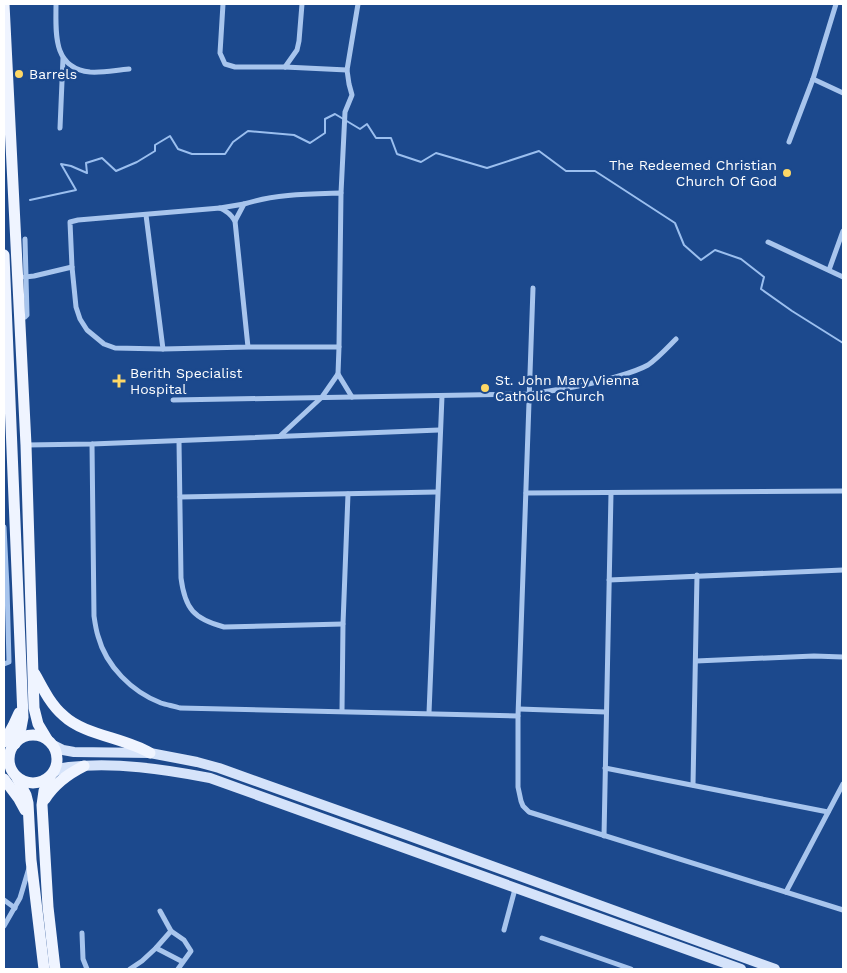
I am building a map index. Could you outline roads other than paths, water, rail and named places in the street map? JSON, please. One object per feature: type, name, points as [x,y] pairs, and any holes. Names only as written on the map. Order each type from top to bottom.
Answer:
[{"type":"main road","points":[[4,4],[26,445],[34,708],[38,724],[56,749],[58,758],[58,763],[44,790],[42,805],[48,907],[55,969]]},
{"type":"main road","points":[[4,254],[8,527],[23,704],[23,722],[19,735],[9,743]]},
{"type":"main road","points":[[34,672],[49,698],[67,719],[83,728],[132,744],[150,753]]},
{"type":"main road","points":[[9,743],[30,735],[39,736],[63,750],[74,752],[150,753],[219,768],[775,969]]},
{"type":"main road","points":[[9,743],[11,749],[10,768],[27,799],[31,860],[44,969]]},
{"type":"main road","points":[[17,778],[23,782],[37,784],[66,767],[84,766],[158,769],[210,778],[729,967],[741,969]]},
{"type":"main road","points":[[42,805],[59,782],[84,766]]},
{"type":"main road","points":[[4,779],[28,815]]},
{"type":"street","points":[[56,4],[57,41],[63,58],[60,128]]},
{"type":"street","points":[[222,4],[220,53],[225,64],[234,67],[347,70]]},
{"type":"street","points":[[285,67],[297,50],[302,4]]},
{"type":"street","points":[[280,436],[322,397],[338,374],[341,193],[345,112],[352,95],[347,70],[358,4]]},
{"type":"street","points":[[789,142],[813,79],[836,4]]},
{"type":"street","points":[[63,58],[71,66],[91,72],[129,70]]},
{"type":"street","points":[[813,79],[843,93]]},
{"type":"street","points":[[339,347],[163,349],[115,348],[104,344],[87,330],[80,320],[76,307],[70,222],[220,208],[291,195],[341,193]]},
{"type":"street","points":[[235,221],[244,204]]},
{"type":"street","points":[[220,208],[232,216],[235,221],[248,347]]},
{"type":"street","points":[[146,215],[163,349]]},
{"type":"street","points":[[829,270],[843,231]]},
{"type":"street","points":[[20,318],[25,318],[27,315],[25,239]]},
{"type":"street","points":[[768,242],[843,276]]},
{"type":"street","points":[[25,277],[72,267]]},
{"type":"street","points":[[533,288],[518,716],[518,787],[523,806],[529,812],[843,910]]},
{"type":"street","points":[[173,400],[529,394],[580,386],[631,372],[647,366],[676,339]]},
{"type":"street","points":[[338,374],[352,396]]},
{"type":"street","points":[[429,713],[442,396]]},
{"type":"street","points":[[26,445],[179,441],[440,430]]},
{"type":"street","points":[[179,441],[181,578],[185,598],[197,617],[224,627],[343,624]]},
{"type":"street","points":[[92,444],[94,616],[98,636],[108,659],[118,673],[136,689],[161,703],[180,708],[518,716]]},
{"type":"street","points":[[526,493],[843,491]]},
{"type":"street","points":[[180,497],[438,492]]},
{"type":"street","points":[[604,836],[611,493]]},
{"type":"street","points":[[342,711],[348,494]]},
{"type":"street","points":[[6,663],[8,527]]},
{"type":"street","points":[[609,580],[843,570]]},
{"type":"street","points":[[693,785],[697,575]]},
{"type":"street","points":[[696,661],[814,656],[843,657]]},
{"type":"street","points":[[4,657],[6,663]]},
{"type":"street","points":[[6,663],[20,667]]},
{"type":"street","points":[[519,709],[606,712]]},
{"type":"street","points":[[605,768],[828,812]]},
{"type":"street","points":[[786,892],[843,784]]},
{"type":"street","points":[[4,926],[15,908],[24,886],[31,860]]},
{"type":"street","points":[[504,930],[515,889]]},
{"type":"street","points":[[4,900],[15,908]]},
{"type":"street","points":[[160,911],[171,931],[184,940],[191,951],[178,969]]},
{"type":"street","points":[[130,969],[142,961],[171,931]]},
{"type":"street","points":[[82,933],[82,959],[88,969]]},
{"type":"street","points":[[542,938],[631,969]]},
{"type":"street","points":[[156,948],[183,962]]},
{"type":"waterway","points":[[30,200],[76,190],[61,164],[87,173],[86,163],[102,158],[116,171],[137,162],[155,151],[155,145],[170,136],[178,149],[192,154],[225,154],[233,142],[248,131],[294,135],[310,143],[325,133],[325,119],[335,114],[360,129],[367,124],[376,138],[391,138],[397,154],[421,162],[436,153],[487,168],[539,151],[566,171],[595,171],[675,223],[684,245],[701,260],[715,250],[741,259],[764,277],[761,289],[843,344]]},
{"type":"place","name":"Barrels","points":[[19,74]]},
{"type":"place","name":"The Redeemed Christian Church Of God","points":[[787,173]]},
{"type":"place","name":"Berith Specialist Hospital","points":[[119,381]]},
{"type":"place","name":"St. John Mary Vienna Catholic Church","points":[[485,388]]}]
